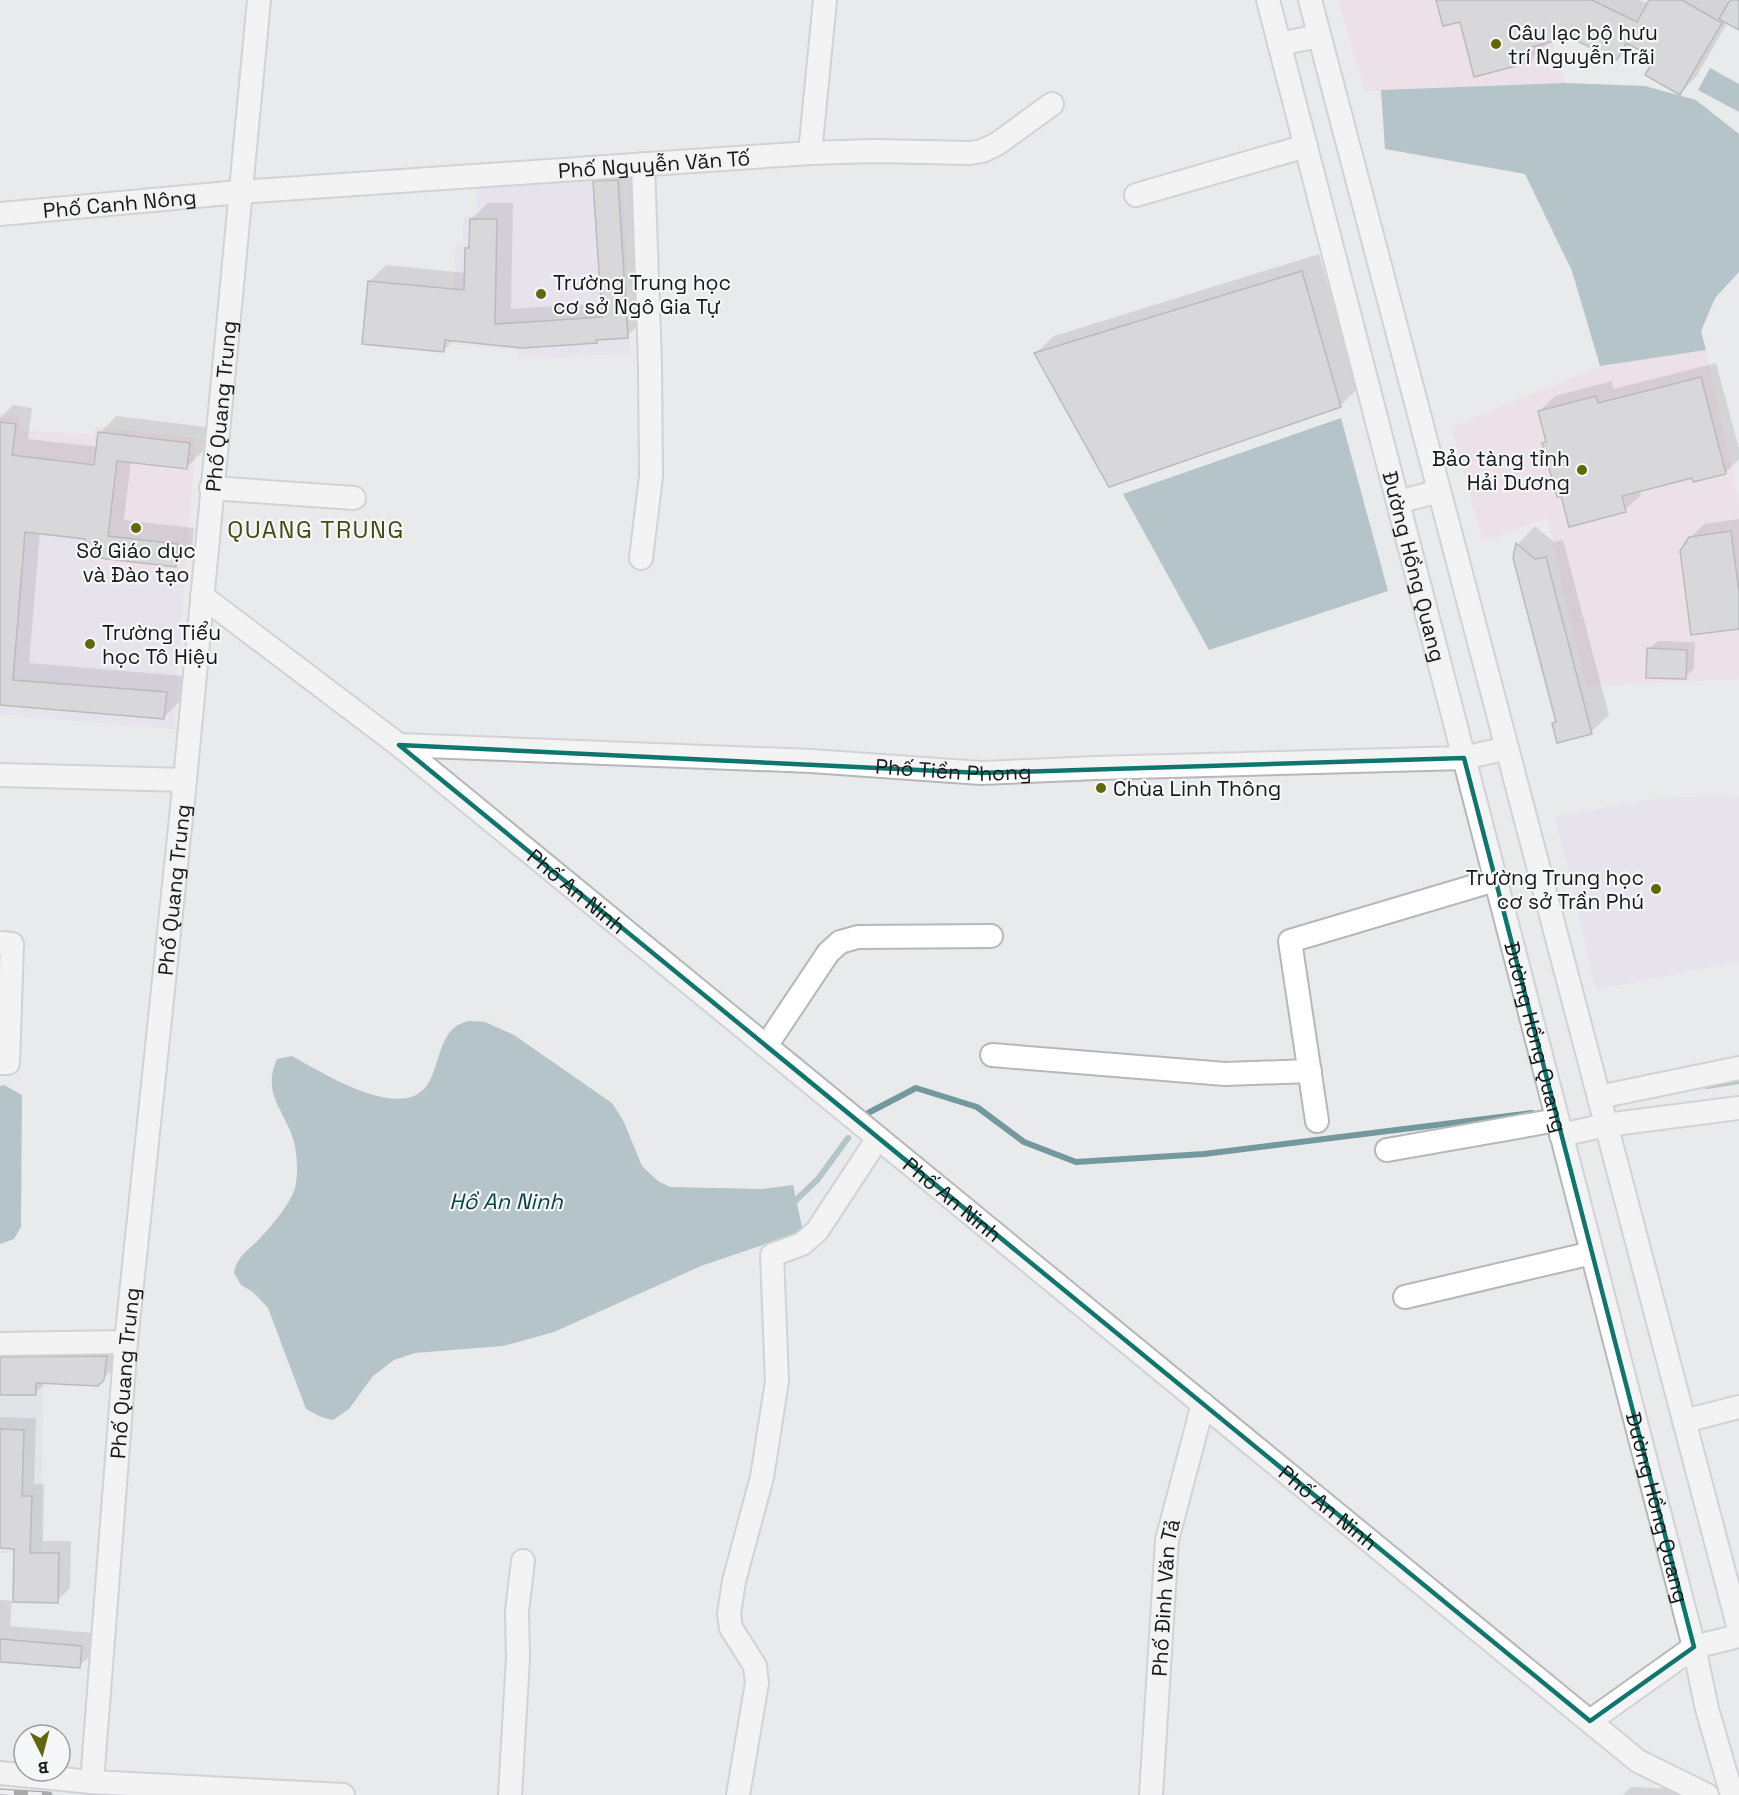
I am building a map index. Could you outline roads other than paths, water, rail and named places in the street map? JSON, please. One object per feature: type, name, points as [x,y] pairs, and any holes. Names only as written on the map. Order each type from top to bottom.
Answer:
[{"type":"street","name":"Phố Quang Trung","points":[[92,1782],[126,1342],[185,780],[259,0]]},
{"type":"street","points":[[810,153],[825,0]]},
{"type":"street","name":"Đường Hồng Quang","points":[[1268,0],[1694,1647],[1707,1709],[1732,1795]]},
{"type":"street","name":"Đường Hồng Quang","points":[[1310,0],[1739,1629]]},
{"type":"street","points":[[1279,44],[1319,36]]},
{"type":"street","name":"Phố Nguyễn Văn Tố","points":[[240,192],[810,153],[874,151],[970,153],[982,151],[997,144],[1052,104]]},
{"type":"street","points":[[1136,195],[1306,146]]},
{"type":"street","points":[[641,558],[651,477],[650,365],[643,164]]},
{"type":"street","name":"Phố Canh Nông","points":[[0,214],[240,192]]},
{"type":"street","points":[[211,488],[354,498]]},
{"type":"street","points":[[1398,502],[1439,491]]},
{"type":"street","name":"Phố An Ninh","points":[[202,596],[399,745],[1638,1761],[1707,1795]]},
{"type":"street","name":"Phố Tiền Phong","points":[[399,745],[811,761],[981,773],[1464,758],[1507,748]]},
{"type":"street","points":[[0,776],[185,780]]},
{"type":"street","points":[[1317,1121],[1290,941],[1496,880]]},
{"type":"street","points":[[766,1046],[828,953],[840,942],[858,937],[991,936]]},
{"type":"street","points":[[0,944],[12,944],[8,1063],[0,1063]]},
{"type":"street","points":[[992,1056],[1225,1074],[1310,1071]]},
{"type":"street","points":[[1599,1097],[1739,1068]]},
{"type":"street","points":[[1387,1150],[1739,1108]]},
{"type":"street","points":[[738,1795],[757,1683],[755,1666],[731,1628],[729,1614],[734,1581],[762,1477],[777,1381],[772,1255],[802,1244],[817,1231],[878,1138]]},
{"type":"street","points":[[1405,1297],[1592,1253]]},
{"type":"street","points":[[0,1344],[126,1342]]},
{"type":"street","name":"Phố Đinh Văn Tả","points":[[1151,1795],[1167,1540],[1203,1404]]},
{"type":"street","points":[[1684,1420],[1739,1407]]},
{"type":"street","points":[[510,1795],[518,1658],[517,1611],[523,1561]]},
{"type":"street","points":[[1590,1721],[1694,1647],[1739,1636]]},
{"type":"street","points":[[0,1773],[92,1782],[343,1795]]},
{"type":"water","points":[[1710,68],[1739,84],[1739,112],[1698,90]]},
{"type":"water","points":[[1565,83],[1645,86],[1696,100],[1739,134],[1739,272],[1715,298],[1701,331],[1706,350],[1600,366],[1572,271],[1525,174],[1385,149],[1381,90]]},
{"type":"water","points":[[1341,418],[1388,591],[1209,650],[1123,494]]},
{"type":"water","name":"Hồ An Ninh","points":[[470,1021],[485,1022],[514,1035],[612,1103],[623,1120],[642,1166],[658,1181],[670,1187],[761,1189],[793,1185],[803,1231],[701,1266],[554,1332],[503,1346],[415,1353],[394,1360],[373,1376],[349,1409],[333,1420],[321,1417],[306,1409],[268,1308],[253,1292],[241,1285],[234,1273],[241,1257],[282,1212],[295,1189],[297,1162],[294,1142],[273,1093],[273,1072],[277,1059],[292,1056],[352,1088],[387,1098],[402,1099],[416,1095],[425,1088],[431,1079],[449,1033],[458,1025]]},
{"type":"water","points":[[4,1085],[22,1095],[21,1227],[14,1239],[0,1244],[0,1086]]},
{"type":"waterway","points":[[1707,1086],[1739,1081]]},
{"type":"waterway","points":[[868,1113],[916,1088],[977,1107],[1024,1142],[1076,1162],[1204,1154],[1532,1113]]},
{"type":"waterway","points":[[794,1202],[818,1179],[848,1138]]},
{"type":"railway","points":[[0,1792],[49,1795]]},
{"type":"place","name":"Câu lạc bộ hưu trí Nguyễn Trãi","points":[[1496,44]]},
{"type":"place","name":"Trường Trung học cơ sở Ngô Gia Tự","points":[[541,294]]},
{"type":"place","name":"Bảo tàng tỉnh Hải Dương","points":[[1582,470]]},
{"type":"place","name":"Sở Giáo dục và Đào tạo","points":[[136,528]]},
{"type":"place","name":"Trường Tiểu học Tô Hiệu","points":[[90,644]]},
{"type":"place","name":"Chùa Linh Thông","points":[[1101,788]]},
{"type":"place","name":"Trường Trung học cơ sở Trần Phú","points":[[1656,889]]},
{"type":"district","name":"QUANG TRUNG","points":[[316,529]]}]
